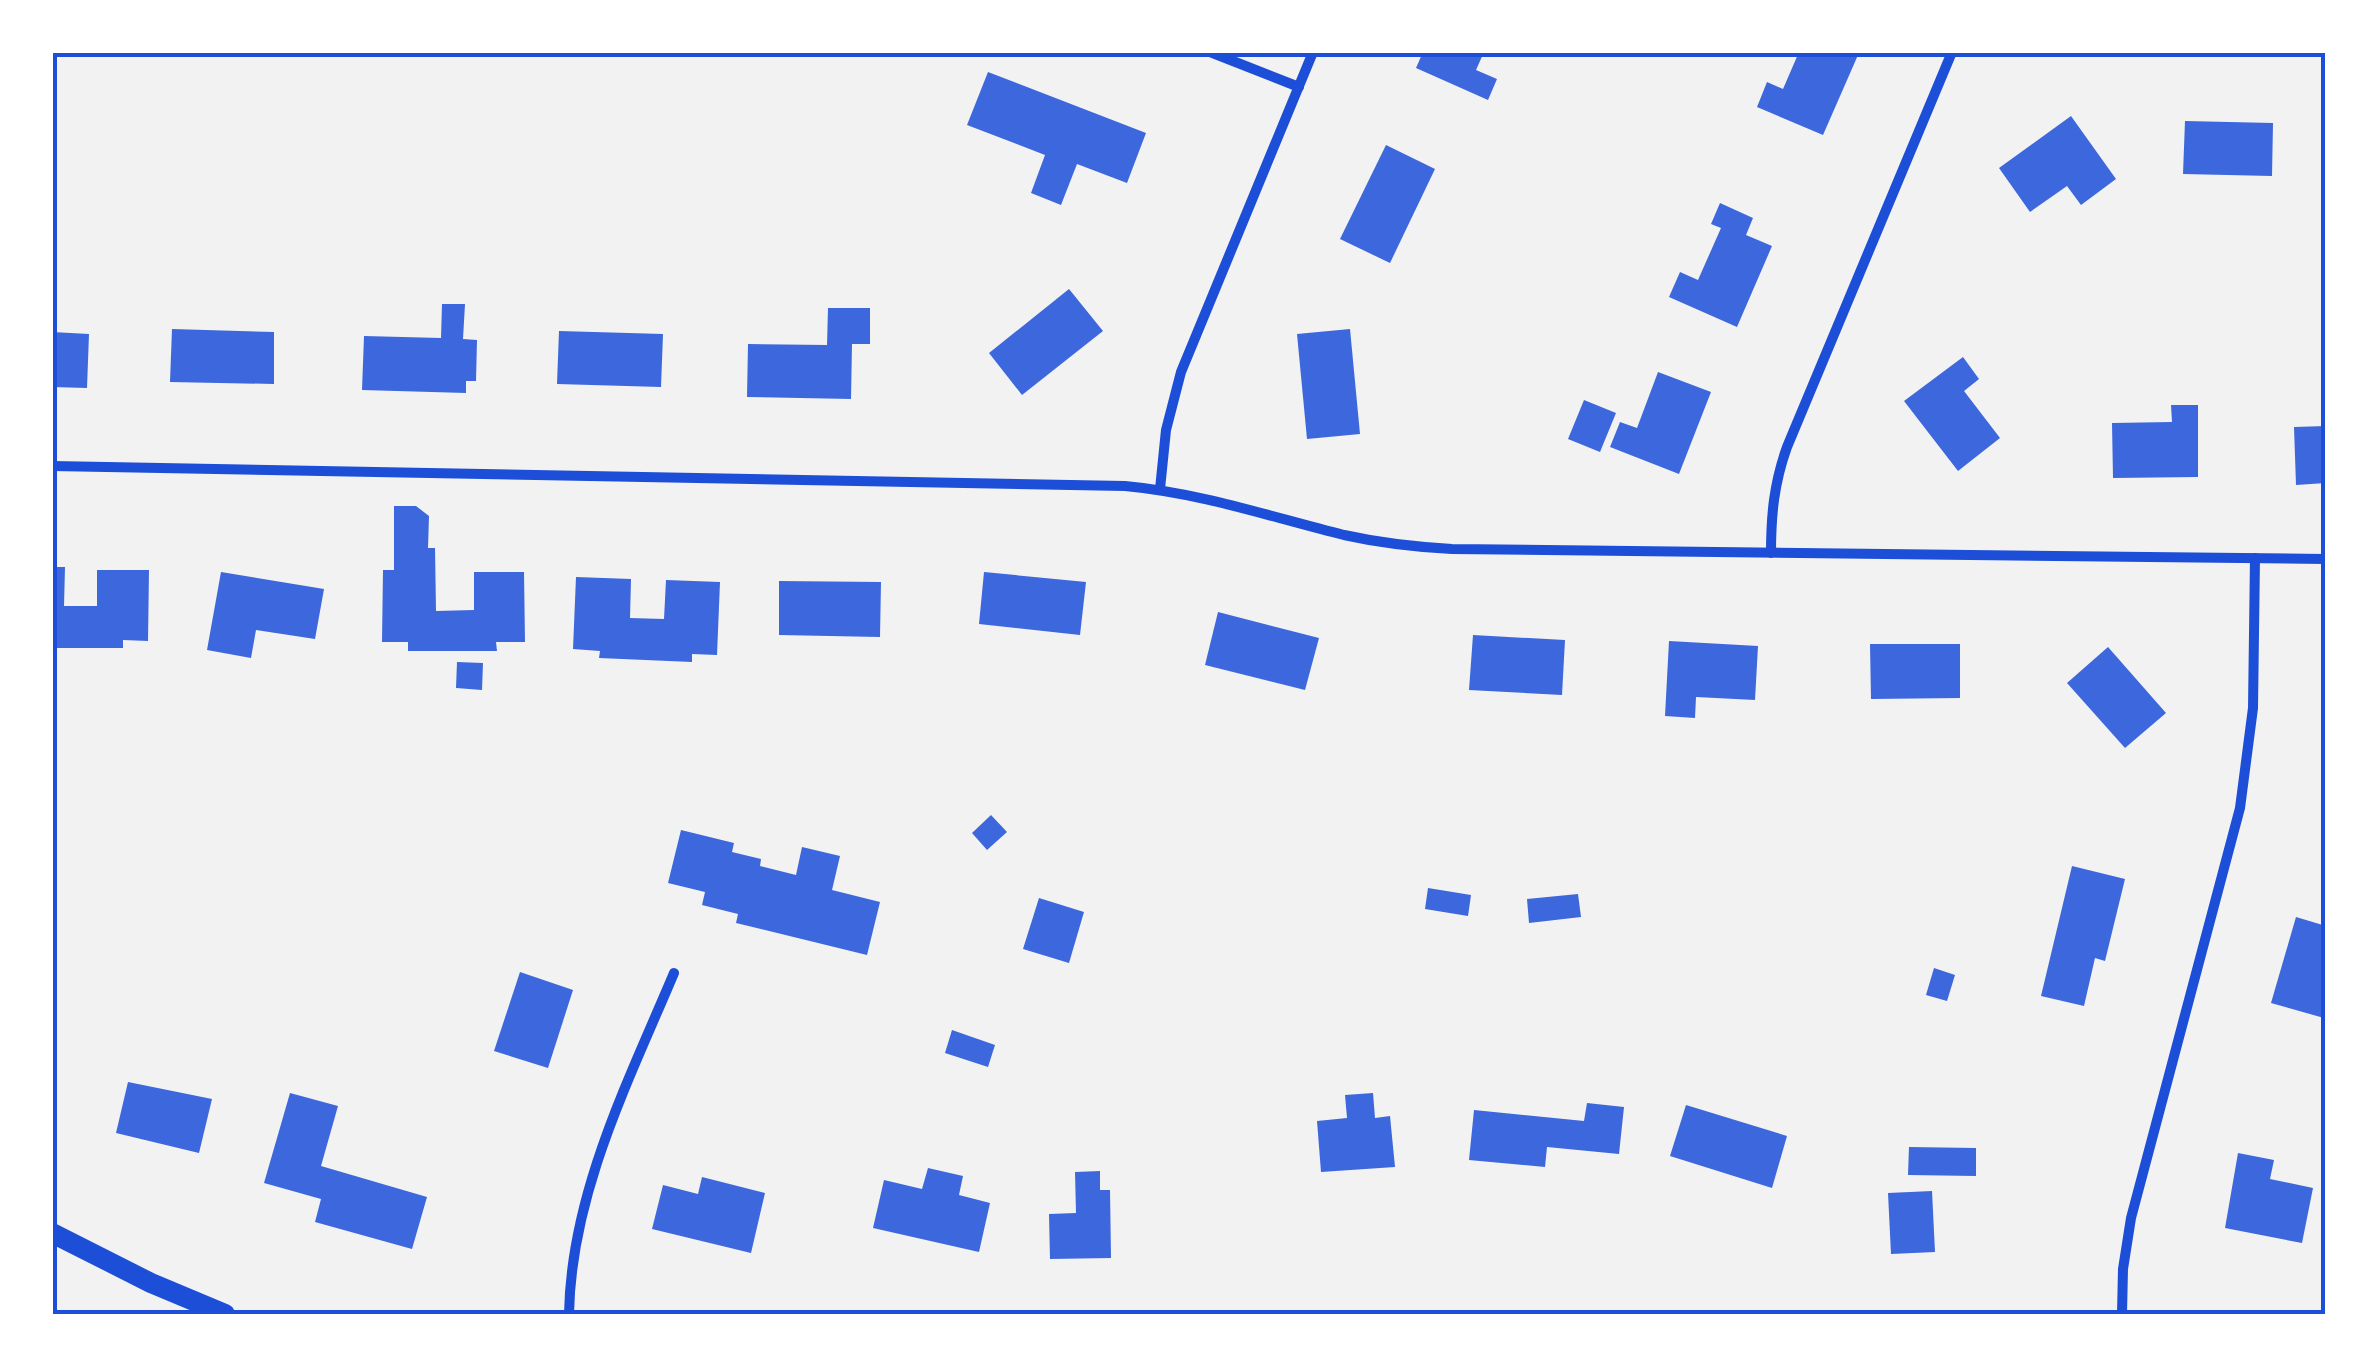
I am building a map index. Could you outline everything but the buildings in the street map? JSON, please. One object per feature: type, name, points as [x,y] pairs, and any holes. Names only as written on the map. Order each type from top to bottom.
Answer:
[{"type":"main road","points":[[52,1233],[215,1312]]},
{"type":"street","points":[[1210,52],[1298,87]]},
{"type":"street","points":[[1160,489],[1166,430],[1181,372],[1313,52]]},
{"type":"street","points":[[1771,553],[1771,509],[1783,457],[1952,52]]},
{"type":"street","points":[[52,466],[1074,484],[1160,489],[1217,500],[1348,536],[1416,547],[2326,559]]},
{"type":"street","points":[[2122,1314],[2122,1269],[2131,1218],[2232,844],[2246,774],[2253,694],[2255,558]]},
{"type":"street","points":[[570,1314],[575,1250],[590,1185],[616,1109],[674,973]]}]
